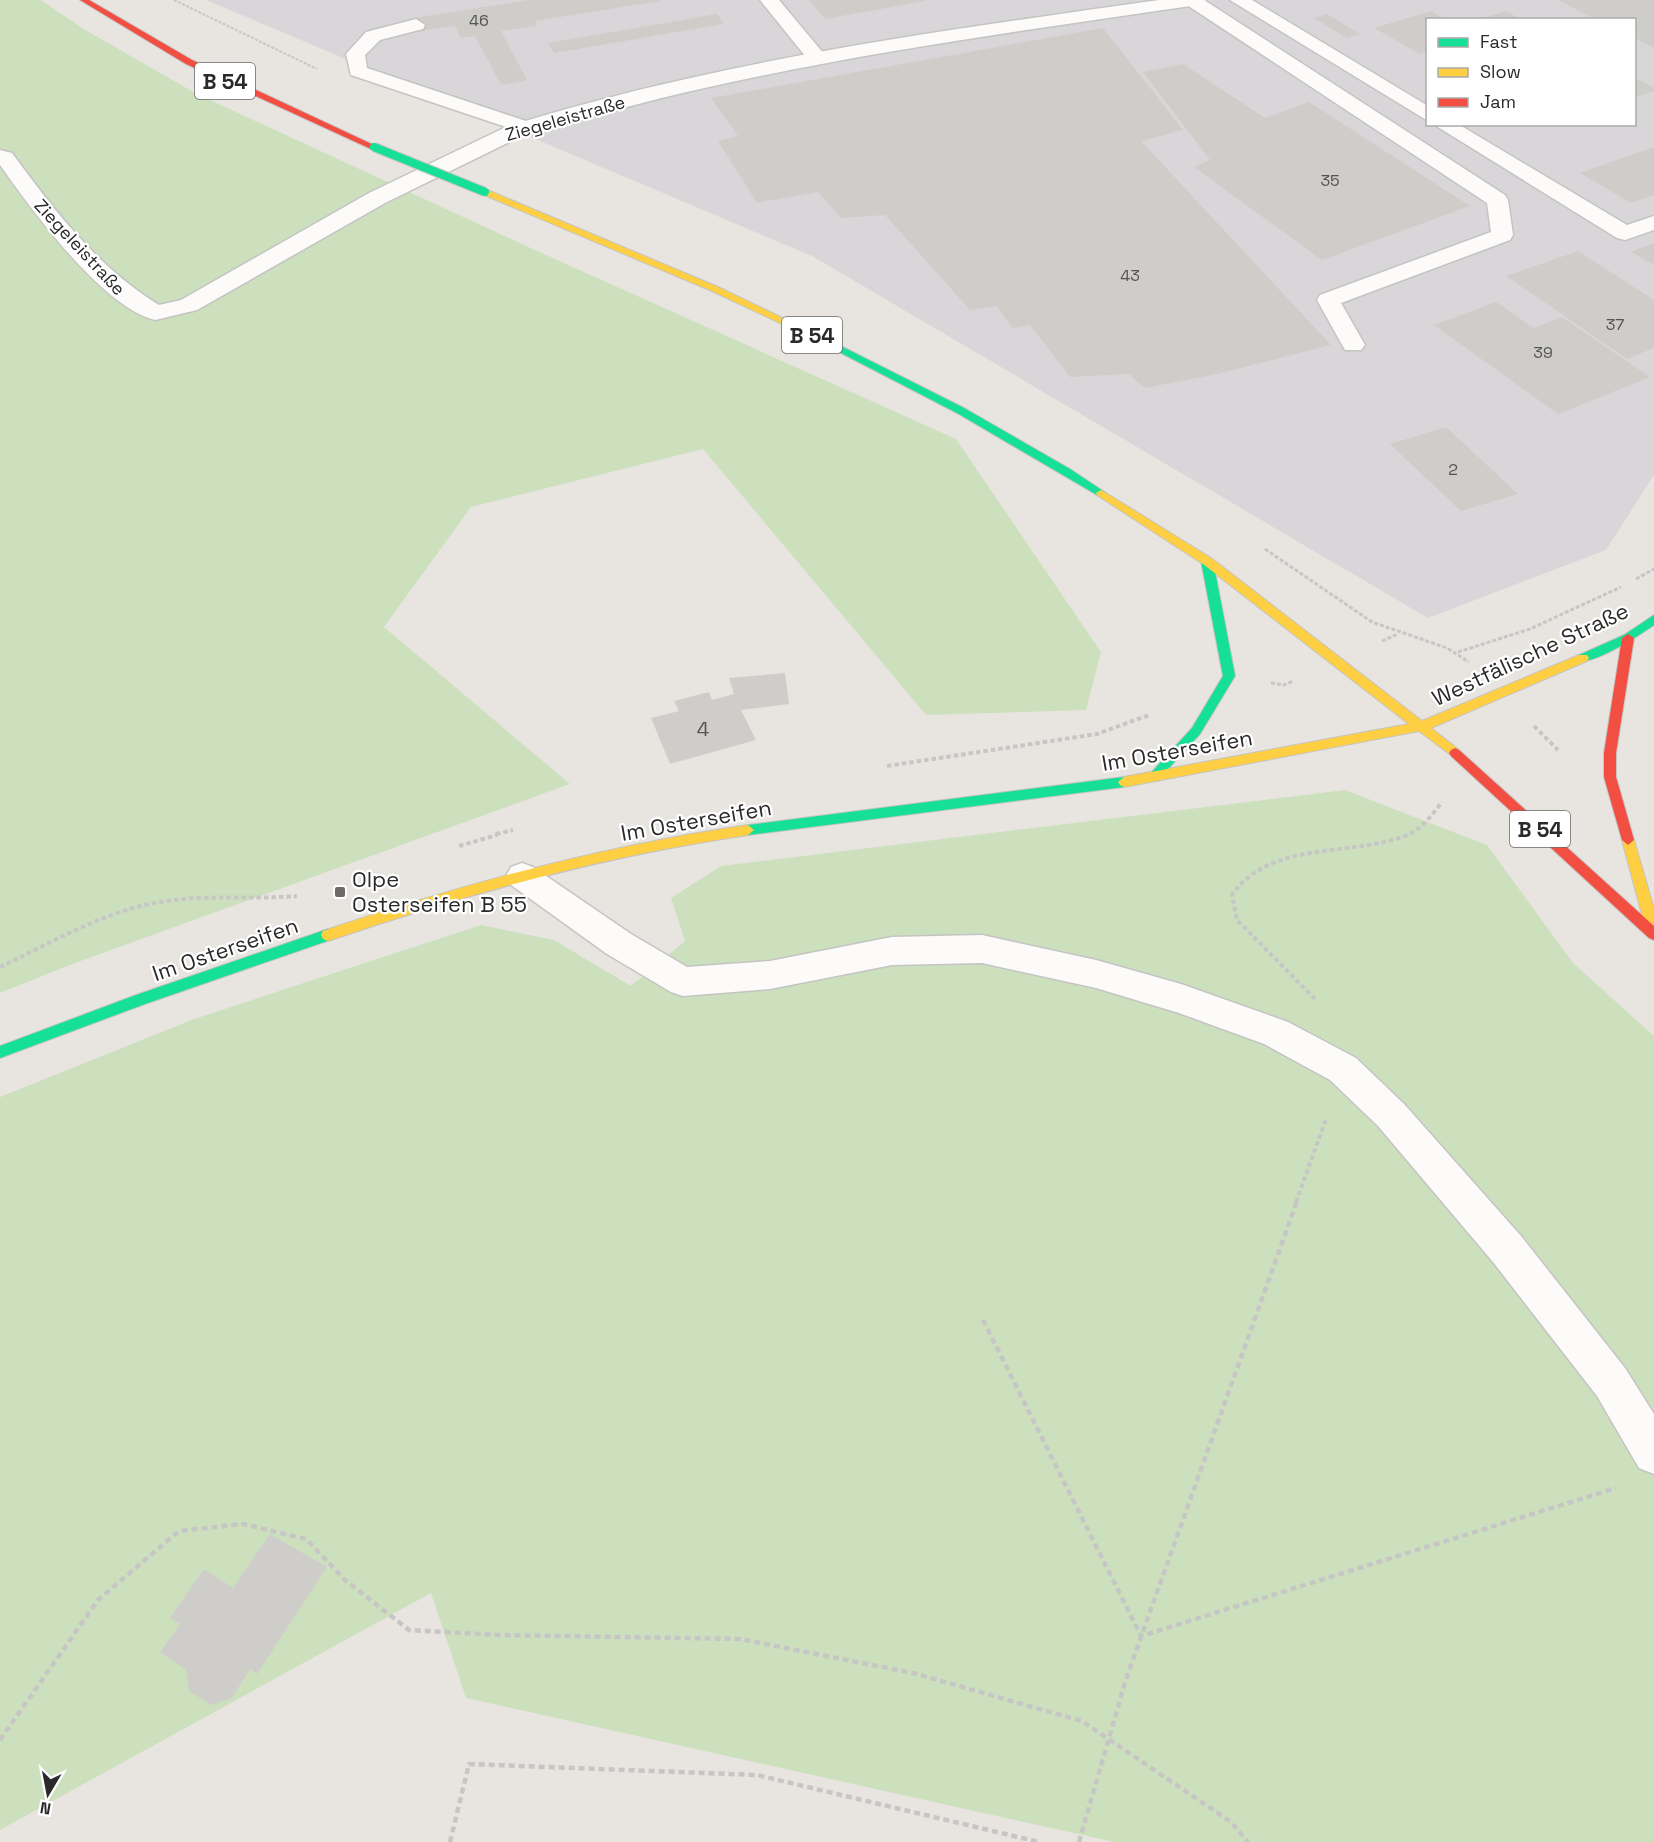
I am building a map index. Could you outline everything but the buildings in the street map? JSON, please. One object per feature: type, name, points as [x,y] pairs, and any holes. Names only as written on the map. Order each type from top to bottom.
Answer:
[{"type":"main road","name":"B 54","points":[[84,0],[109,17],[226,81],[374,147],[715,289],[889,371],[1048,460],[1208,561],[1422,726],[1489,782],[1654,934]]},
{"type":"main road","points":[[1153,778],[1188,744],[1222,692],[1229,676],[1208,561]]},
{"type":"main road","name":"Westfälische Straße","points":[[1422,726],[1503,694],[1628,638],[1654,619]]},
{"type":"main road","points":[[1628,638],[1610,753],[1610,777],[1654,934]]},
{"type":"main road","name":"Im Osterseifen","points":[[0,1052],[141,999],[337,932],[522,876],[701,836],[1153,778],[1422,726]]},
{"type":"street","points":[[768,0],[817,58]]},
{"type":"street","name":"Ziegeleistraße","points":[[0,156],[5,157],[32,196],[91,263],[129,299],[155,313],[189,304],[377,198],[521,128],[637,98],[817,58],[1138,7],[1197,0]]},
{"type":"street","points":[[1239,0],[1426,114]]},
{"type":"street","points":[[1193,1],[1497,200],[1502,235],[1328,300],[1353,345]]},
{"type":"street","points":[[416,25],[373,36],[355,54],[358,71],[521,128]]},
{"type":"street","points":[[1446,126],[1625,233],[1654,222]]},
{"type":"street","points":[[522,876],[619,944],[683,982],[770,975],[892,951],[982,949],[1096,974],[1181,999],[1276,1033],[1343,1070],[1391,1115],[1507,1249],[1611,1382],[1654,1453]]},
{"type":"path","points":[[1458,652],[1530,629],[1584,606],[1654,569]]},
{"type":"path","points":[[876,767],[1096,734],[1150,714]]},
{"type":"path","points":[[1317,1001],[1235,918],[1233,893],[1236,887],[1247,873],[1278,862],[1308,853],[1406,836],[1431,819],[1442,802]]},
{"type":"path","points":[[453,848],[519,829]]},
{"type":"path","points":[[496,834],[522,876]]},
{"type":"path","points":[[0,967],[111,918],[155,902],[181,899],[301,896]]},
{"type":"path","points":[[1079,1842],[1141,1636],[1343,1070]]},
{"type":"path","points":[[983,1320],[1141,1636]]},
{"type":"path","points":[[1141,1636],[1620,1487]]},
{"type":"path","points":[[0,1740],[98,1600],[179,1531],[243,1524],[306,1539],[345,1580],[409,1630],[498,1635],[740,1639],[913,1673],[1082,1721],[1231,1822],[1248,1842]]},
{"type":"path","points":[[450,1842],[469,1764],[757,1775],[1039,1842]]},
{"type":"shaded area","points":[[206,0],[1654,0],[1654,475],[1606,550],[1428,618],[812,256]]},
{"type":"green space","points":[[0,0],[41,0],[82,28],[195,93],[535,250],[956,439],[1101,652],[1086,710],[926,715],[703,449],[471,507],[384,627],[570,784],[75,963],[0,993]]},
{"type":"green space","points":[[1345,790],[1487,845],[1573,963],[1654,1036],[1654,1842],[1114,1842],[466,1698],[431,1593],[0,1830],[0,1097],[194,1019],[481,925],[554,940],[631,986],[685,941],[671,898],[721,866]]},
{"type":"traffic: fast","points":[[374,147],[485,192]]},
{"type":"traffic: fast","points":[[815,336],[961,410],[1101,493]]},
{"type":"traffic: fast","points":[[1153,778],[1196,731],[1229,676],[1207,561]]},
{"type":"traffic: fast","points":[[1583,658],[1628,638],[1654,619]]},
{"type":"traffic: fast","points":[[748,830],[1124,782]]},
{"type":"traffic: fast","points":[[0,1052],[141,999],[328,935]]},
{"type":"traffic: slow","points":[[485,192],[715,289],[815,336]]},
{"type":"traffic: slow","points":[[1101,493],[1207,561],[1455,753]]},
{"type":"traffic: slow","points":[[1124,782],[1423,726],[1583,658]]},
{"type":"traffic: slow","points":[[328,935],[430,902],[535,872],[642,848],[748,830]]},
{"type":"traffic: slow","points":[[1628,840],[1654,933]]},
{"type":"traffic: jam","points":[[84,0],[189,62],[374,147]]},
{"type":"traffic: jam","points":[[1628,638],[1610,753],[1610,777],[1628,840]]},
{"type":"traffic: jam","points":[[1455,753],[1654,934]]},
{"type":"place","name":"Olpe Osterseifen B 55","points":[[340,892]]}]
